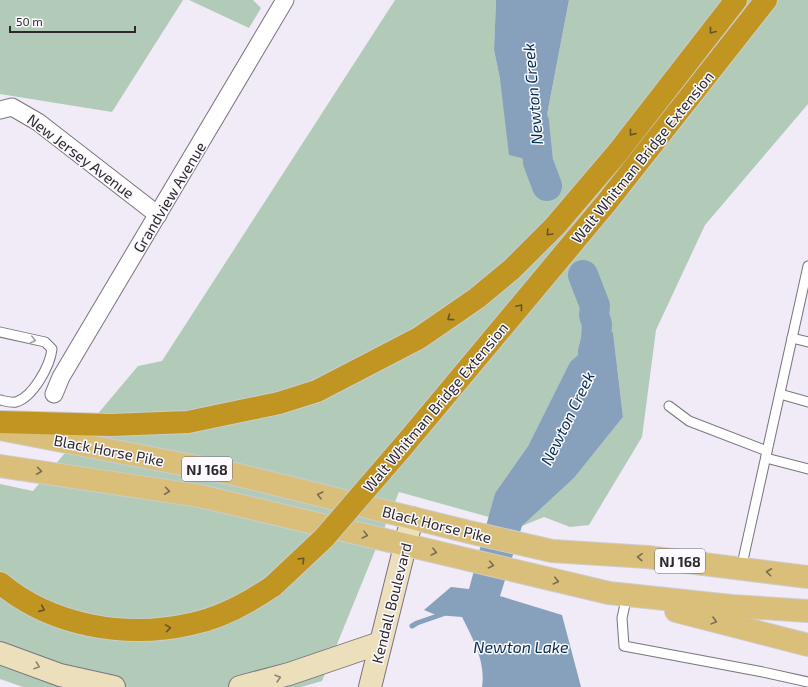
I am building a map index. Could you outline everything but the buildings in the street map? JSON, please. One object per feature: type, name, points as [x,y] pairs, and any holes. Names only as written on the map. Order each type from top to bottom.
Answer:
[{"type":"highway","name":"Walt Whitman Bridge Extension","points":[[0,422],[111,425],[188,422],[279,403],[317,391],[419,338],[483,294],[512,269],[555,226],[623,146],[736,0]]},
{"type":"highway","name":"Walt Whitman Bridge Extension","points":[[4,586],[33,605],[85,625],[139,631],[191,624],[214,617],[235,609],[274,586],[324,538],[405,444],[607,202],[766,0]]},
{"type":"main road","name":"Black Horse Pike","points":[[0,429],[234,474],[552,551],[647,557],[808,577]]},
{"type":"main road","name":"Black Horse Pike","points":[[0,466],[200,496],[621,595],[731,606],[808,611]]},
{"type":"main road","points":[[621,595],[748,631],[808,645]]},
{"type":"street","name":"Grandview Avenue","points":[[54,394],[61,377],[285,0]]},
{"type":"street","name":"New Jersey Avenue","points":[[0,110],[12,107],[38,122],[158,215]]},
{"type":"street","name":"Kendall Boulevard","points":[[370,687],[412,518]]},
{"type":"street","points":[[240,687],[289,674],[380,643]]},
{"type":"street","points":[[0,653],[60,675],[114,687]]},
{"type":"lane","points":[[741,569],[808,266]]},
{"type":"lane","points":[[0,332],[45,342],[52,349],[51,360],[36,385],[23,399],[14,402],[0,400]]},
{"type":"lane","points":[[792,338],[808,342]]},
{"type":"lane","points":[[780,394],[808,402]]},
{"type":"lane","points":[[669,406],[689,420],[808,470]]},
{"type":"lane","points":[[621,595],[624,646],[808,682]]},
{"type":"green space","points":[[0,0],[183,0],[112,112],[0,94]]},
{"type":"green space","points":[[189,0],[253,0],[261,8],[249,28]]},
{"type":"green space","points":[[395,0],[496,0],[494,50],[500,79],[538,162],[569,0],[808,0],[808,104],[705,225],[656,330],[642,437],[589,525],[570,527],[544,517],[522,526],[574,478],[623,417],[613,332],[570,362],[528,446],[495,493],[489,517],[399,492],[322,681],[301,687],[23,687],[0,679],[0,484],[33,491],[138,366],[162,361]]},
{"type":"water","points":[[496,0],[569,0],[538,162],[509,155],[500,79],[494,50]]},
{"type":"water","name":"Newton Lake","points":[[613,332],[623,417],[574,478],[522,526],[500,596],[562,615],[581,687],[482,687],[482,669],[478,651],[462,617],[436,615],[424,610],[451,587],[469,589],[495,493],[528,446],[570,362],[596,340]]},
{"type":"waterway","name":"Newton Creek","points":[[534,122],[538,162],[547,186]]},
{"type":"waterway","name":"Newton Creek","points":[[583,275],[595,306],[594,315],[597,324],[596,340],[593,352],[593,365],[588,379]]},
{"type":"waterway","points":[[412,626],[443,614]]}]
